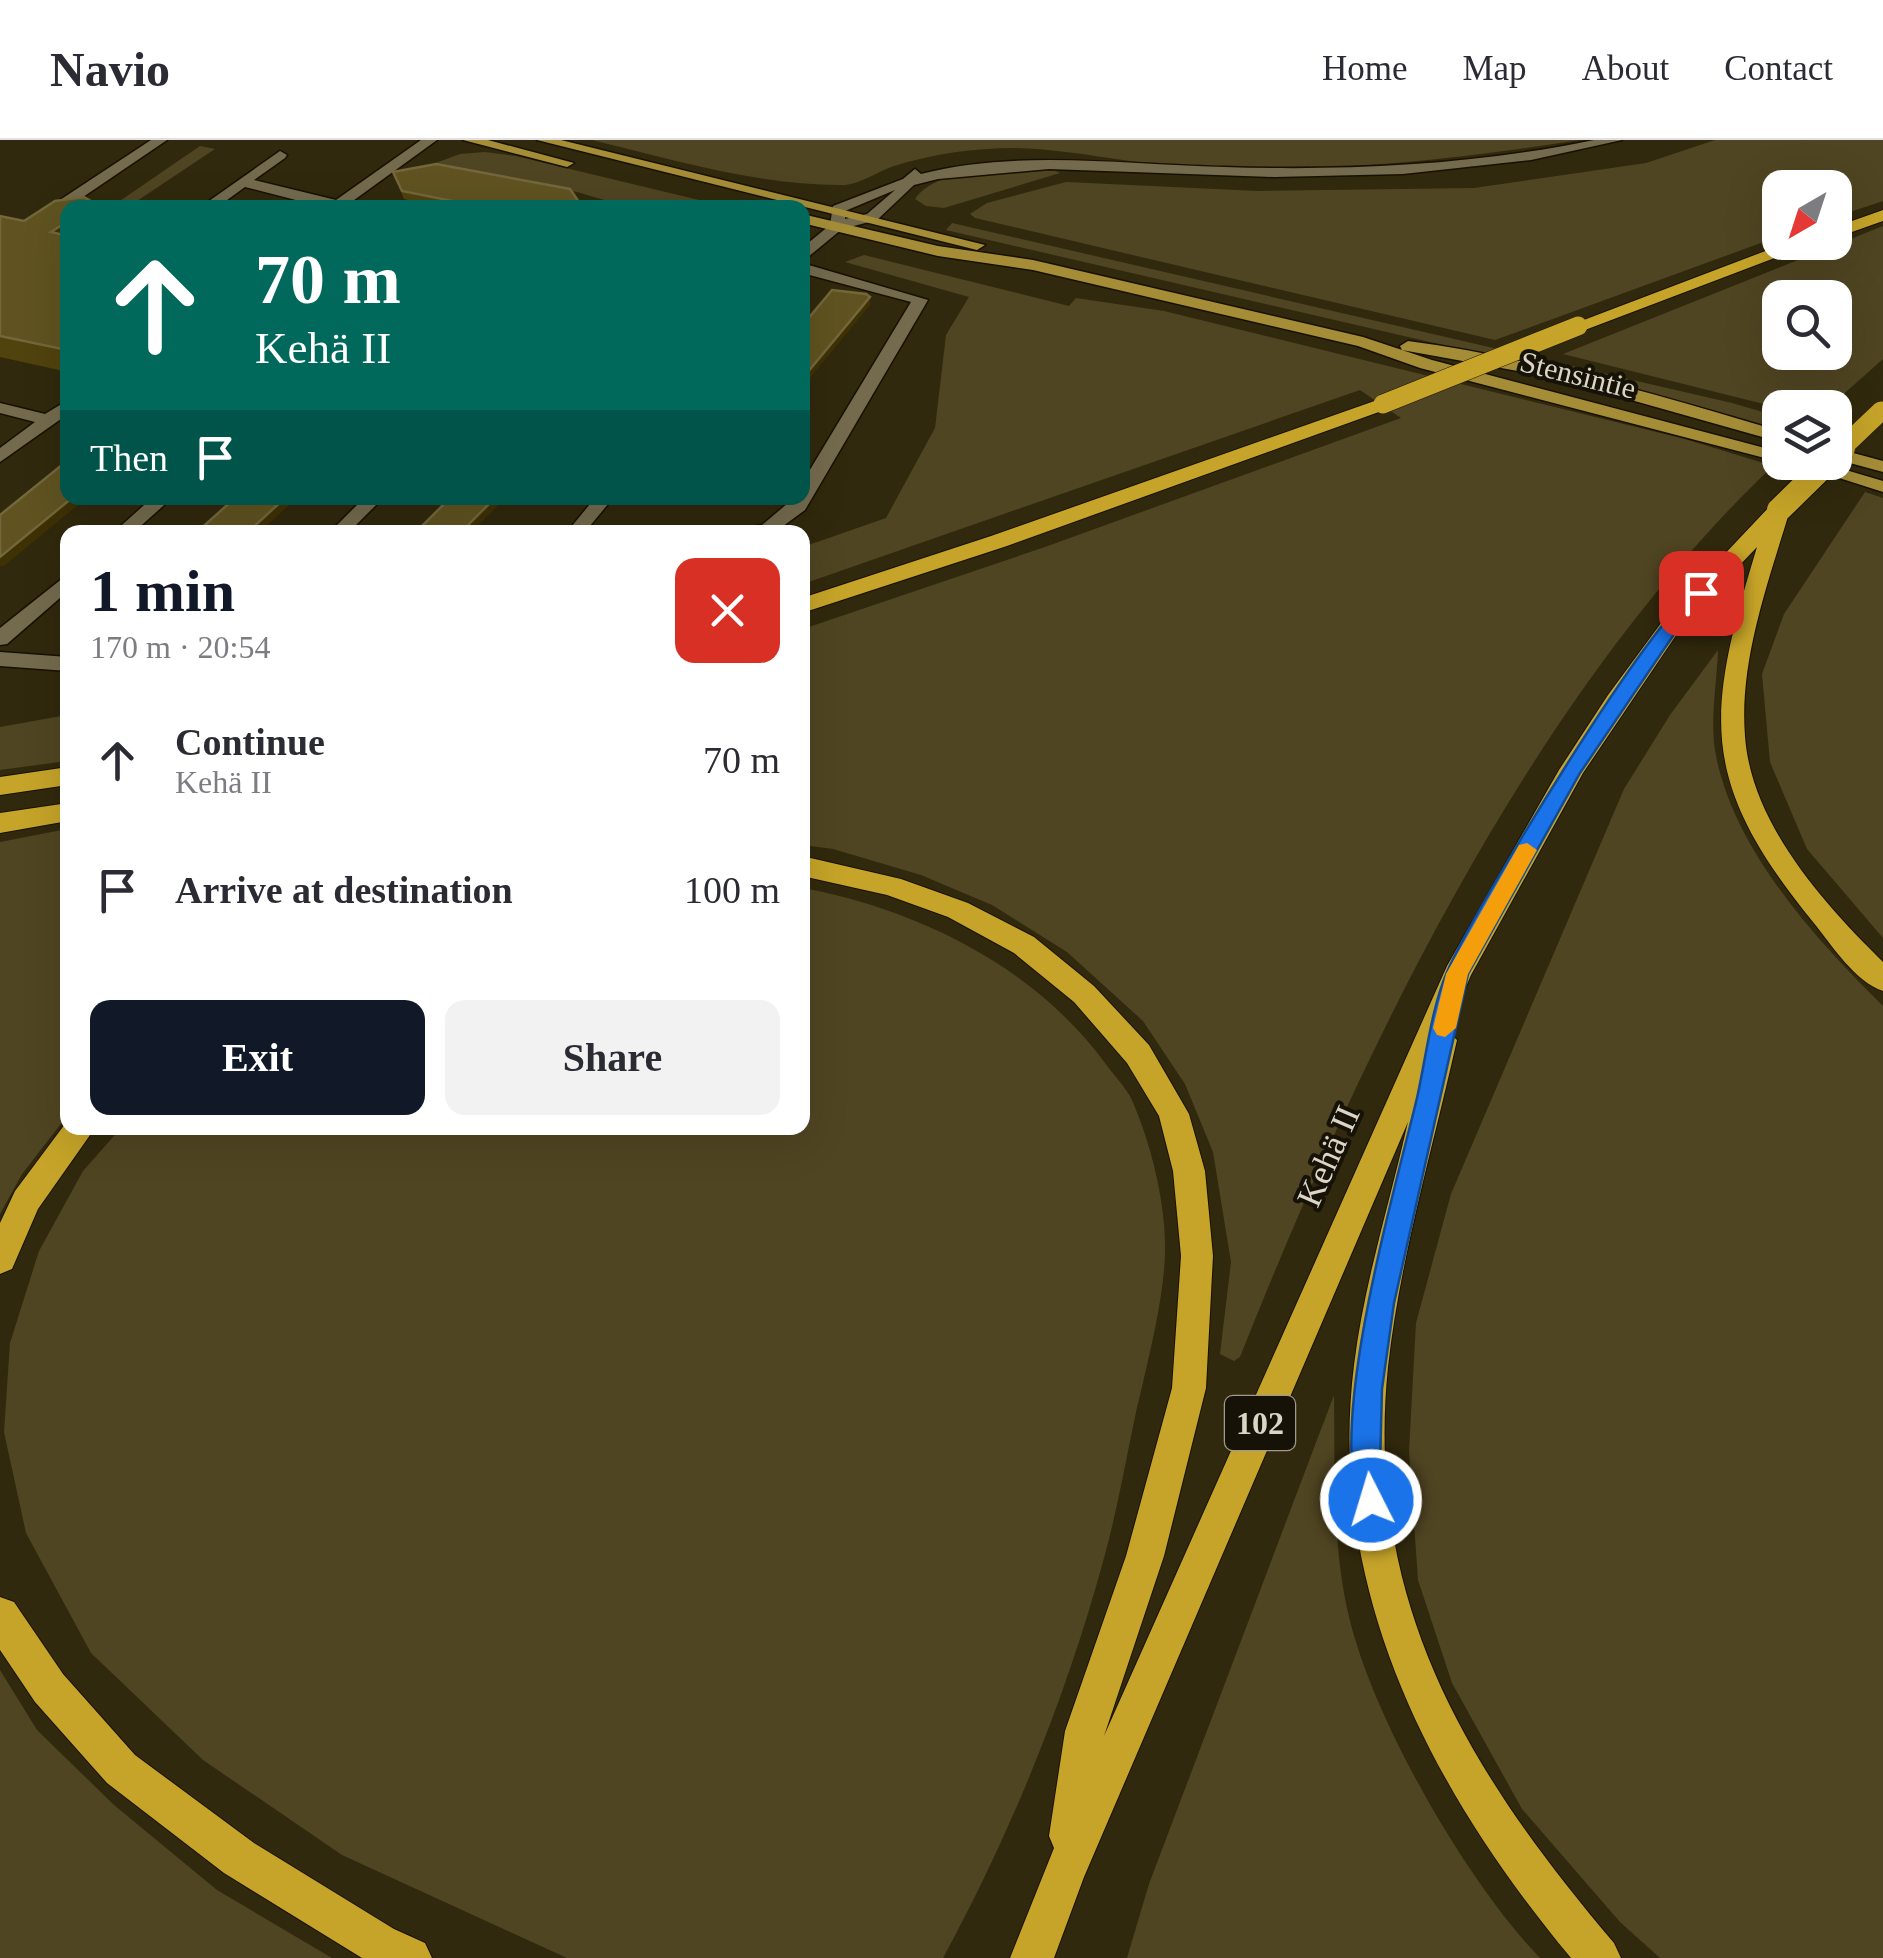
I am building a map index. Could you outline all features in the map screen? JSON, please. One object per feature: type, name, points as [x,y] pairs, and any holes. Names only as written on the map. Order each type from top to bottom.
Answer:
[{"type":"highway","points":[[1852,227],[1883,215]]},
{"type":"highway","points":[[810,603],[999,541],[1383,404],[1578,326],[1762,259]]},
{"type":"highway","points":[[1852,438],[1882,410]]},
{"type":"highway","name":"Kehä II","points":[[1032,1958],[1065,1873],[1457,974],[1572,770],[1617,700],[1675,620],[1810,480]]},
{"type":"highway","points":[[1779,510],[1738,666],[1732,738],[1744,786],[1804,893],[1883,980]]},
{"type":"highway","points":[[0,786],[60,777]]},
{"type":"highway","points":[[0,823],[60,813]]},
{"type":"highway","points":[[810,868],[891,886],[941,904],[1024,944],[1084,994],[1138,1054],[1174,1114],[1188,1170],[1197,1256],[1190,1388],[1145,1556],[1085,1731],[1065,1873]]},
{"type":"highway","points":[[1457,974],[1382,1303],[1369,1389],[1366,1468],[1398,1642],[1430,1718],[1477,1802],[1535,1886],[1599,1958]]},
{"type":"highway","points":[[0,1258],[26,1201],[74,1135]]},
{"type":"highway","points":[[0,1616],[49,1688],[121,1769],[239,1858],[378,1944],[410,1958]]},
{"type":"main road","points":[[470,140],[722,200]]},
{"type":"main road","name":"Stensintie","points":[[544,140],[800,200]]},
{"type":"main road","name":"Stensintie","points":[[810,202],[954,236],[1033,265]]},
{"type":"main road","name":"Stensintie","points":[[810,220],[938,251],[1033,265],[1363,342],[1426,364],[1762,452]]},
{"type":"main road","name":"Stensintie","points":[[1363,342],[1446,350],[1637,396],[1762,432]]},
{"type":"main road","points":[[1852,459],[1883,467]]},
{"type":"main road","points":[[1852,478],[1883,487]]},
{"type":"street","points":[[70,200],[160,140]]},
{"type":"street","points":[[349,200],[430,140]]},
{"type":"street","points":[[838,226],[838,209],[874,184],[957,160],[1012,156],[1187,171],[1340,173],[1505,159],[1614,140]]},
{"type":"street","points":[[217,200],[280,156]]},
{"type":"street","points":[[810,250],[838,226],[872,217],[901,192],[915,173]]},
{"type":"street","points":[[242,182],[316,200]]},
{"type":"street","points":[[0,225],[25,230],[60,207]]},
{"type":"street","points":[[810,270],[920,300],[810,486]]},
{"type":"street","points":[[0,408],[47,420]]},
{"type":"street","points":[[0,457],[60,411]]},
{"type":"street","points":[[131,525],[155,505]]},
{"type":"street","points":[[346,525],[367,505]]},
{"type":"street","points":[[582,525],[598,505]]},
{"type":"street","points":[[773,525],[799,505]]},
{"type":"street","points":[[0,639],[60,587]]},
{"type":"street","points":[[0,659],[60,663]]},
{"type":"shaded area","points":[[592,140],[1579,140],[1432,160],[1285,169],[1187,167],[1035,149],[983,149],[908,162],[845,185],[749,176]]},
{"type":"shaded area","points":[[1715,140],[1883,140],[1883,201],[1852,211],[1852,170],[1762,170],[1762,243],[1495,340],[970,214],[987,203],[1066,182],[1258,191],[1474,188],[1646,163]]},
{"type":"shaded area","points":[[200,146],[215,149],[138,200],[121,200]]},
{"type":"shaded area","points":[[460,154],[516,156],[699,200],[604,200],[433,164]]},
{"type":"shaded area","points":[[985,169],[1051,169],[1060,173],[944,208],[926,206],[915,199],[937,182]]},
{"type":"shaded area","points":[[952,223],[1732,403],[1762,412],[1762,424],[1572,375],[946,230]]},
{"type":"shaded area","points":[[1883,226],[1883,359],[1848,390],[1762,390],[1762,404],[1563,354],[1798,260],[1852,260],[1852,238]]},
{"type":"shaded area","points":[[864,255],[1069,306],[1076,298],[1164,311],[1685,439],[1762,463],[1762,478],[1686,557],[1605,659],[1530,768],[1461,883],[1340,1121],[1240,1357],[1234,1361],[1220,1354],[1231,1262],[1213,1152],[1185,1084],[1143,1021],[1067,952],[992,905],[921,875],[810,846],[810,627],[1045,547],[1401,418],[1360,390],[810,582],[810,545],[886,518],[935,428],[946,335],[969,297],[845,262]]},
{"type":"shaded area","points":[[1865,492],[1883,498],[1883,938],[1807,849],[1770,762],[1762,674],[1784,614]]},
{"type":"shaded area","points":[[1718,650],[1713,713],[1715,750],[1739,822],[1780,890],[1805,922],[1883,1006],[1883,1958],[1660,1958],[1620,1922],[1522,1809],[1452,1683],[1418,1580],[1409,1451],[1416,1323],[1451,1194],[1624,789],[1670,715]]},
{"type":"shaded area","points":[[60,716],[60,762],[0,770],[0,727]]},
{"type":"shaded area","points":[[60,830],[60,1125],[22,1174],[0,1214],[0,842]]},
{"type":"shaded area","points":[[810,890],[890,911],[932,928],[973,949],[1047,1000],[1079,1032],[1132,1100],[1160,1192],[1164,1228],[1162,1286],[1117,1505],[1073,1661],[1014,1813],[943,1958],[567,1958],[342,1855],[203,1760],[91,1653],[26,1533],[4,1432],[10,1343],[39,1251],[83,1171],[115,1135],[810,1135]]},
{"type":"shaded area","points":[[1334,1395],[1339,1555],[1347,1608],[1359,1650],[1398,1744],[1452,1841],[1511,1925],[1540,1958],[1127,1958],[1149,1884]]},
{"type":"shaded area","points":[[0,1670],[37,1730],[114,1805],[217,1890],[332,1958],[0,1958]]},
{"type":"building","points":[[436,164],[570,189],[578,200],[447,200],[402,191],[393,172]]},
{"type":"building","points":[[60,200],[60,226],[51,232],[60,234],[60,349],[0,336],[0,216],[24,221]]},
{"type":"building","points":[[832,290],[870,297],[810,369],[810,316]]},
{"type":"building","points":[[60,466],[60,505],[63,505],[0,557],[0,515]]},
{"type":"building","points":[[227,505],[277,505],[256,525],[205,525]]},
{"type":"building","points":[[443,505],[488,505],[468,525],[423,525]]},
{"type":"slow traffic","points":[[1445,1028],[1457,974],[1527,850]]},
{"type":"route","points":[[1371,1500],[1366,1468],[1369,1389],[1382,1303],[1457,974],[1572,770],[1675,620],[1701,593]]}]
